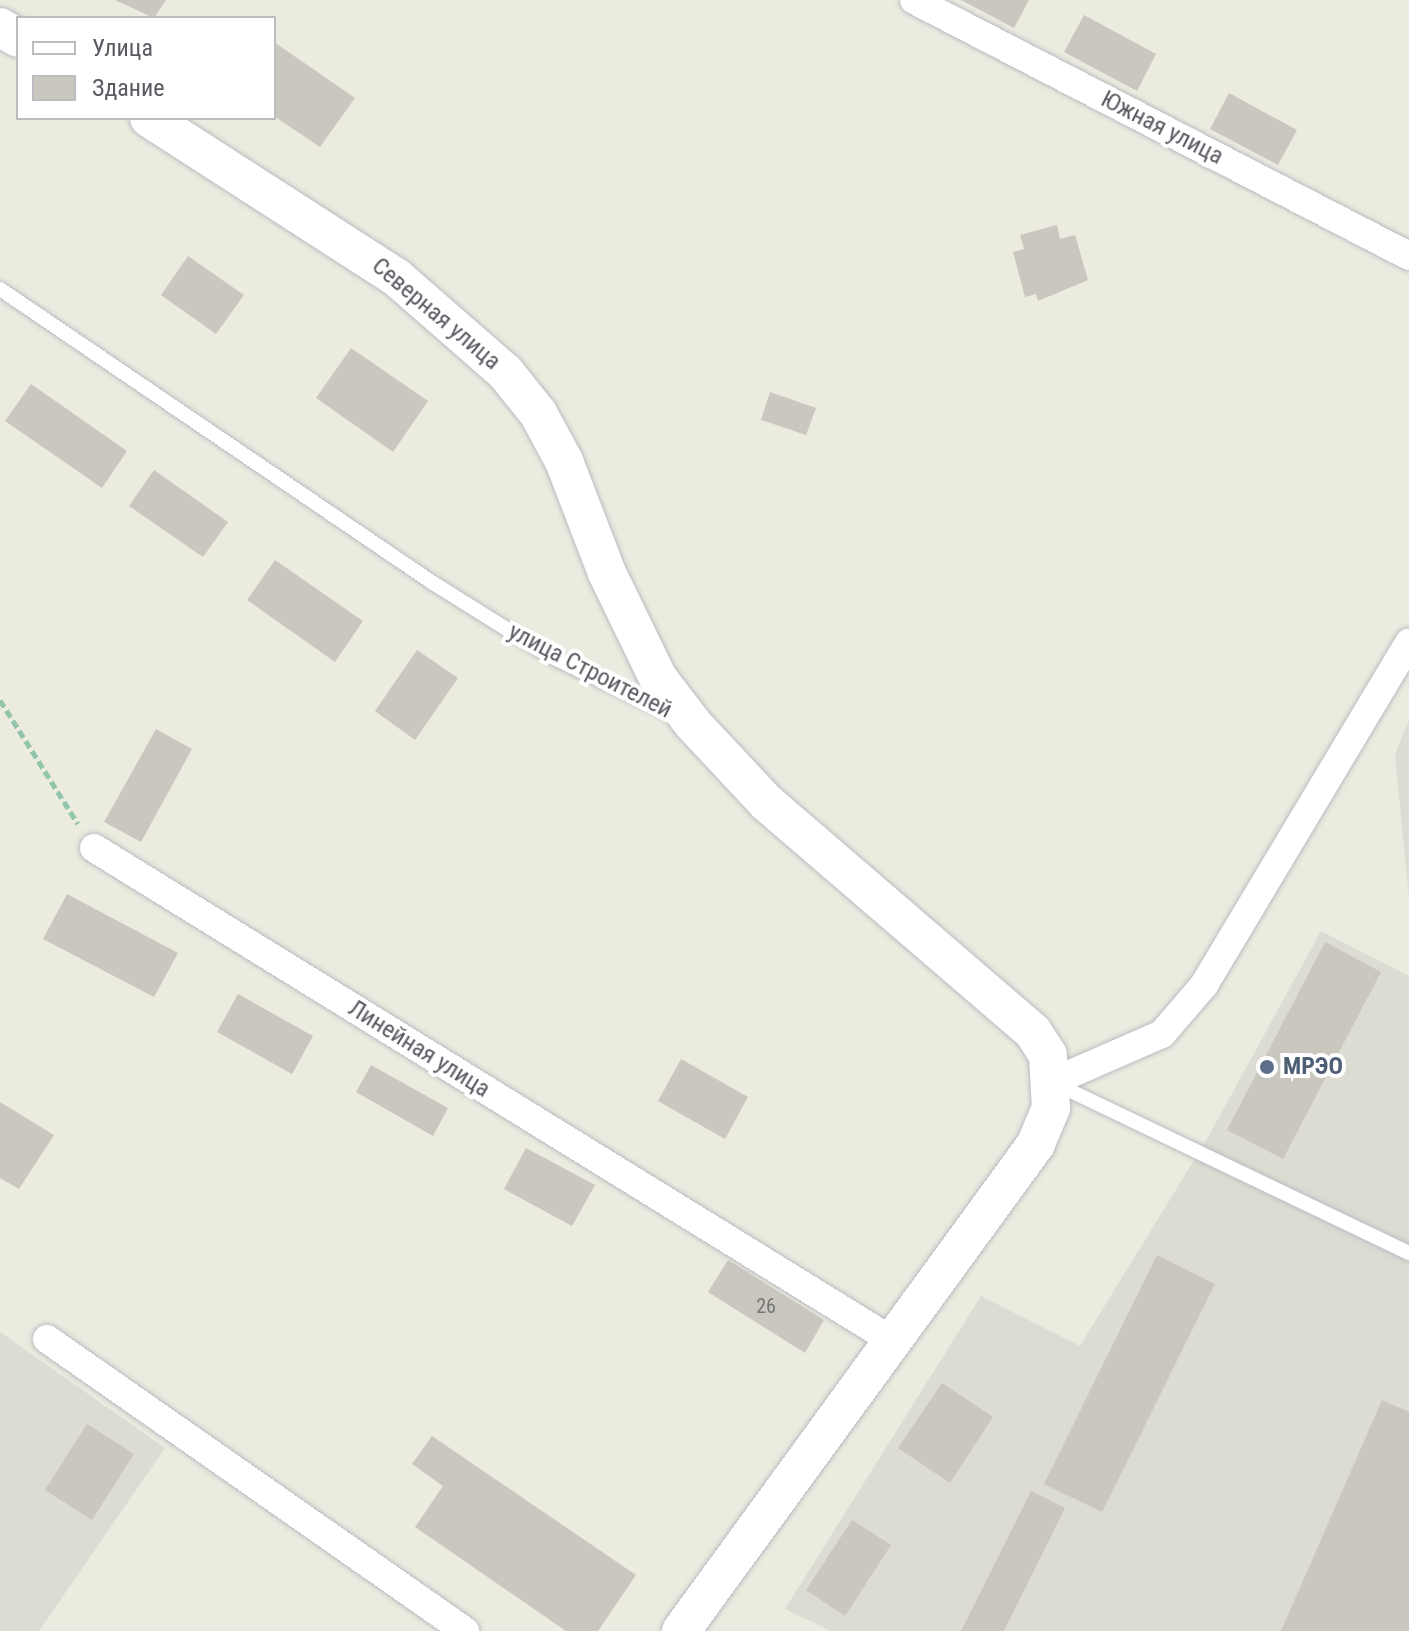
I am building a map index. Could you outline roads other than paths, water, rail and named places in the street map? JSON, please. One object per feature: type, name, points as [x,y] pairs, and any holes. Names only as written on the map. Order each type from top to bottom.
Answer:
[{"type":"main road","name":"Северная улица","points":[[152,120],[396,277],[505,372],[558,449],[658,678],[693,724]]},
{"type":"main road","name":"улица Строителей","points":[[693,724],[767,803],[1033,1032],[1048,1055],[1052,1095]]},
{"type":"main road","points":[[681,1631],[1036,1144],[1052,1095]]},
{"type":"street","name":"Южная улица","points":[[914,0],[1409,256]]},
{"type":"street","points":[[1052,1095],[1162,1034],[1204,985],[1409,643]]},
{"type":"street","name":"Линейная улица","points":[[94,848],[893,1341]]},
{"type":"street","points":[[47,1339],[465,1631]]},
{"type":"lane","name":"улица Строителей","points":[[0,289],[459,599],[550,656],[693,724]]},
{"type":"lane","points":[[1052,1095],[1409,1253]]},
{"type":"place","name":"МРЭО","points":[[1267,1067]]}]
